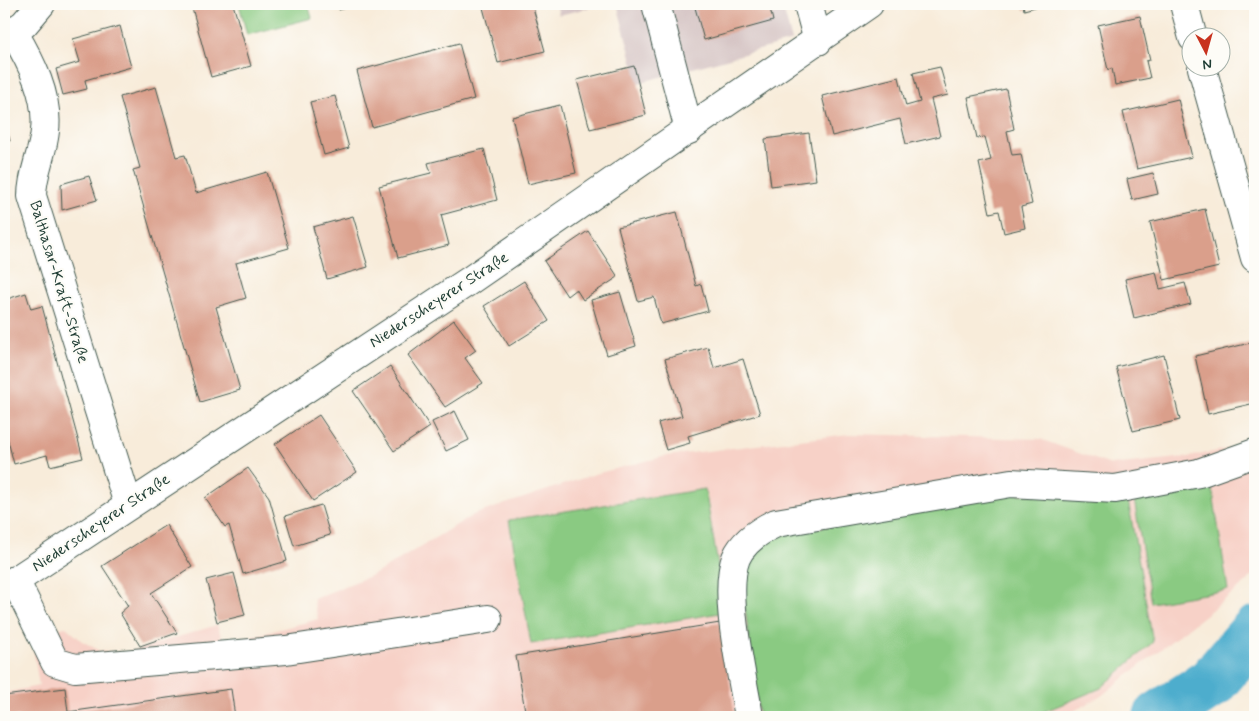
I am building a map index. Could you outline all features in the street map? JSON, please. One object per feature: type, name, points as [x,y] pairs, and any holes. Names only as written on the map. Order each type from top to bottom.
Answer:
[{"type":"street","points":[[9,35],[41,4]]},
{"type":"street","points":[[656,4],[689,130]]},
{"type":"street","points":[[808,4],[818,41]]},
{"type":"street","name":"Niederscheyerer Straße","points":[[10,584],[128,504],[469,281],[869,4]]},
{"type":"street","points":[[1184,4],[1191,28]]},
{"type":"street","name":"Balthasar-Kraft-Straße","points":[[9,35],[38,80],[46,117],[45,133],[34,175],[32,196],[128,504]]},
{"type":"street","points":[[1205,78],[1255,257]]},
{"type":"street","points":[[748,717],[732,606],[731,576],[741,549],[765,528],[776,523],[1011,484],[1115,489],[1199,472],[1255,454]]},
{"type":"street","points":[[10,584],[55,662],[74,668],[286,650],[488,619]]},
{"type":"shaded area","points":[[556,4],[604,4],[559,15]]},
{"type":"shaded area","points":[[617,4],[782,4],[792,41],[638,83]]},
{"type":"shaded area","points":[[849,434],[1040,439],[1111,465],[1188,457],[1237,447],[1255,466],[1255,571],[1247,582],[1101,696],[1063,717],[4,717],[4,693],[39,686],[31,634],[66,627],[82,641],[100,651],[126,653],[217,625],[224,644],[318,619],[313,599],[377,573],[473,515],[595,474],[666,456]]},
{"type":"green space","points":[[239,4],[308,4],[312,18],[247,35]]},
{"type":"green space","points":[[1212,486],[1228,590],[1151,603],[1134,499]]},
{"type":"green space","points":[[705,489],[726,612],[531,644],[509,520]]},
{"type":"green space","points":[[1004,494],[1091,496],[1094,503],[1128,500],[1153,642],[1101,688],[1031,717],[759,717],[741,576],[756,546],[786,534]]},
{"type":"building","points":[[191,4],[233,4],[251,66],[211,77]]},
{"type":"building","points":[[338,4],[358,4],[339,10]]},
{"type":"building","points":[[482,4],[532,4],[545,51],[498,63]]},
{"type":"building","points":[[694,4],[769,4],[773,21],[704,40]]},
{"type":"building","points":[[1023,4],[1046,4],[1024,10]]},
{"type":"building","points":[[1140,16],[1150,60],[1146,61],[1150,78],[1115,85],[1112,68],[1108,70],[1098,25]]},
{"type":"building","points":[[120,26],[131,67],[85,80],[87,89],[63,95],[56,69],[80,62],[73,39]]},
{"type":"building","points":[[459,43],[474,99],[372,127],[357,71]]},
{"type":"building","points":[[634,66],[646,115],[590,129],[577,80]]},
{"type":"building","points":[[940,67],[948,95],[931,99],[940,136],[906,144],[900,119],[832,136],[822,96],[899,77],[906,106],[920,102],[913,73]]},
{"type":"building","points":[[156,87],[176,157],[185,155],[196,193],[267,172],[289,248],[236,263],[246,298],[216,307],[240,390],[200,402],[133,170],[140,168],[120,97]]},
{"type":"building","points":[[1006,89],[1014,129],[1007,131],[1012,155],[1021,154],[1032,204],[1021,207],[1025,228],[1004,233],[999,211],[990,213],[979,163],[991,160],[985,137],[977,138],[968,97]]},
{"type":"building","points":[[335,96],[349,148],[324,155],[310,102]]},
{"type":"building","points":[[1178,99],[1192,157],[1137,169],[1123,112]]},
{"type":"building","points":[[560,105],[576,173],[528,184],[512,117]]},
{"type":"building","points":[[4,119],[10,141],[4,142]]},
{"type":"building","points":[[809,133],[816,180],[771,186],[765,139]]},
{"type":"building","points":[[484,149],[497,200],[441,215],[449,245],[398,258],[379,186],[431,173],[428,163]]},
{"type":"building","points":[[1153,173],[1158,194],[1132,200],[1127,179]]},
{"type":"building","points":[[89,176],[97,200],[62,210],[61,184]]},
{"type":"building","points":[[1205,209],[1219,267],[1164,280],[1150,222]]},
{"type":"building","points":[[677,212],[696,286],[701,284],[708,311],[661,324],[654,297],[638,301],[618,227]]},
{"type":"building","points":[[353,216],[368,267],[327,279],[313,227]]},
{"type":"building","points":[[588,231],[618,277],[583,300],[576,289],[567,296],[544,261]]},
{"type":"building","points":[[1156,272],[1160,289],[1185,283],[1191,304],[1134,318],[1125,279]]},
{"type":"building","points":[[524,281],[549,321],[509,346],[484,306]]},
{"type":"building","points":[[620,292],[636,346],[607,355],[591,300]]},
{"type":"building","points":[[26,293],[31,309],[42,306],[83,458],[50,466],[47,455],[14,464],[4,425],[4,384],[8,383],[4,368],[4,300]]},
{"type":"building","points":[[454,320],[476,350],[465,358],[483,383],[445,407],[408,355]]},
{"type":"building","points":[[1250,343],[1255,366],[1255,403],[1208,414],[1195,356]]},
{"type":"building","points":[[708,347],[714,368],[743,359],[760,414],[688,436],[690,443],[666,450],[658,423],[682,416],[665,359]]},
{"type":"building","points":[[1164,355],[1180,420],[1133,431],[1116,367]]},
{"type":"building","points":[[390,366],[430,427],[394,451],[353,391]]},
{"type":"building","points":[[455,411],[469,440],[446,451],[432,422]]},
{"type":"building","points":[[319,415],[357,472],[313,501],[275,444]]},
{"type":"building","points":[[248,468],[269,497],[287,561],[243,574],[229,525],[225,527],[205,498]]},
{"type":"building","points":[[321,505],[330,535],[294,546],[285,516]]},
{"type":"building","points":[[166,525],[192,567],[151,593],[177,633],[140,646],[120,613],[128,606],[102,566]]},
{"type":"building","points":[[234,573],[245,615],[217,622],[206,580]]},
{"type":"building","points":[[720,623],[735,717],[526,717],[516,656]]},
{"type":"building","points":[[65,688],[68,712],[231,689],[235,717],[4,717],[4,696]]},
{"type":"waterway","points":[[1159,717],[1211,683],[1255,632]]}]
